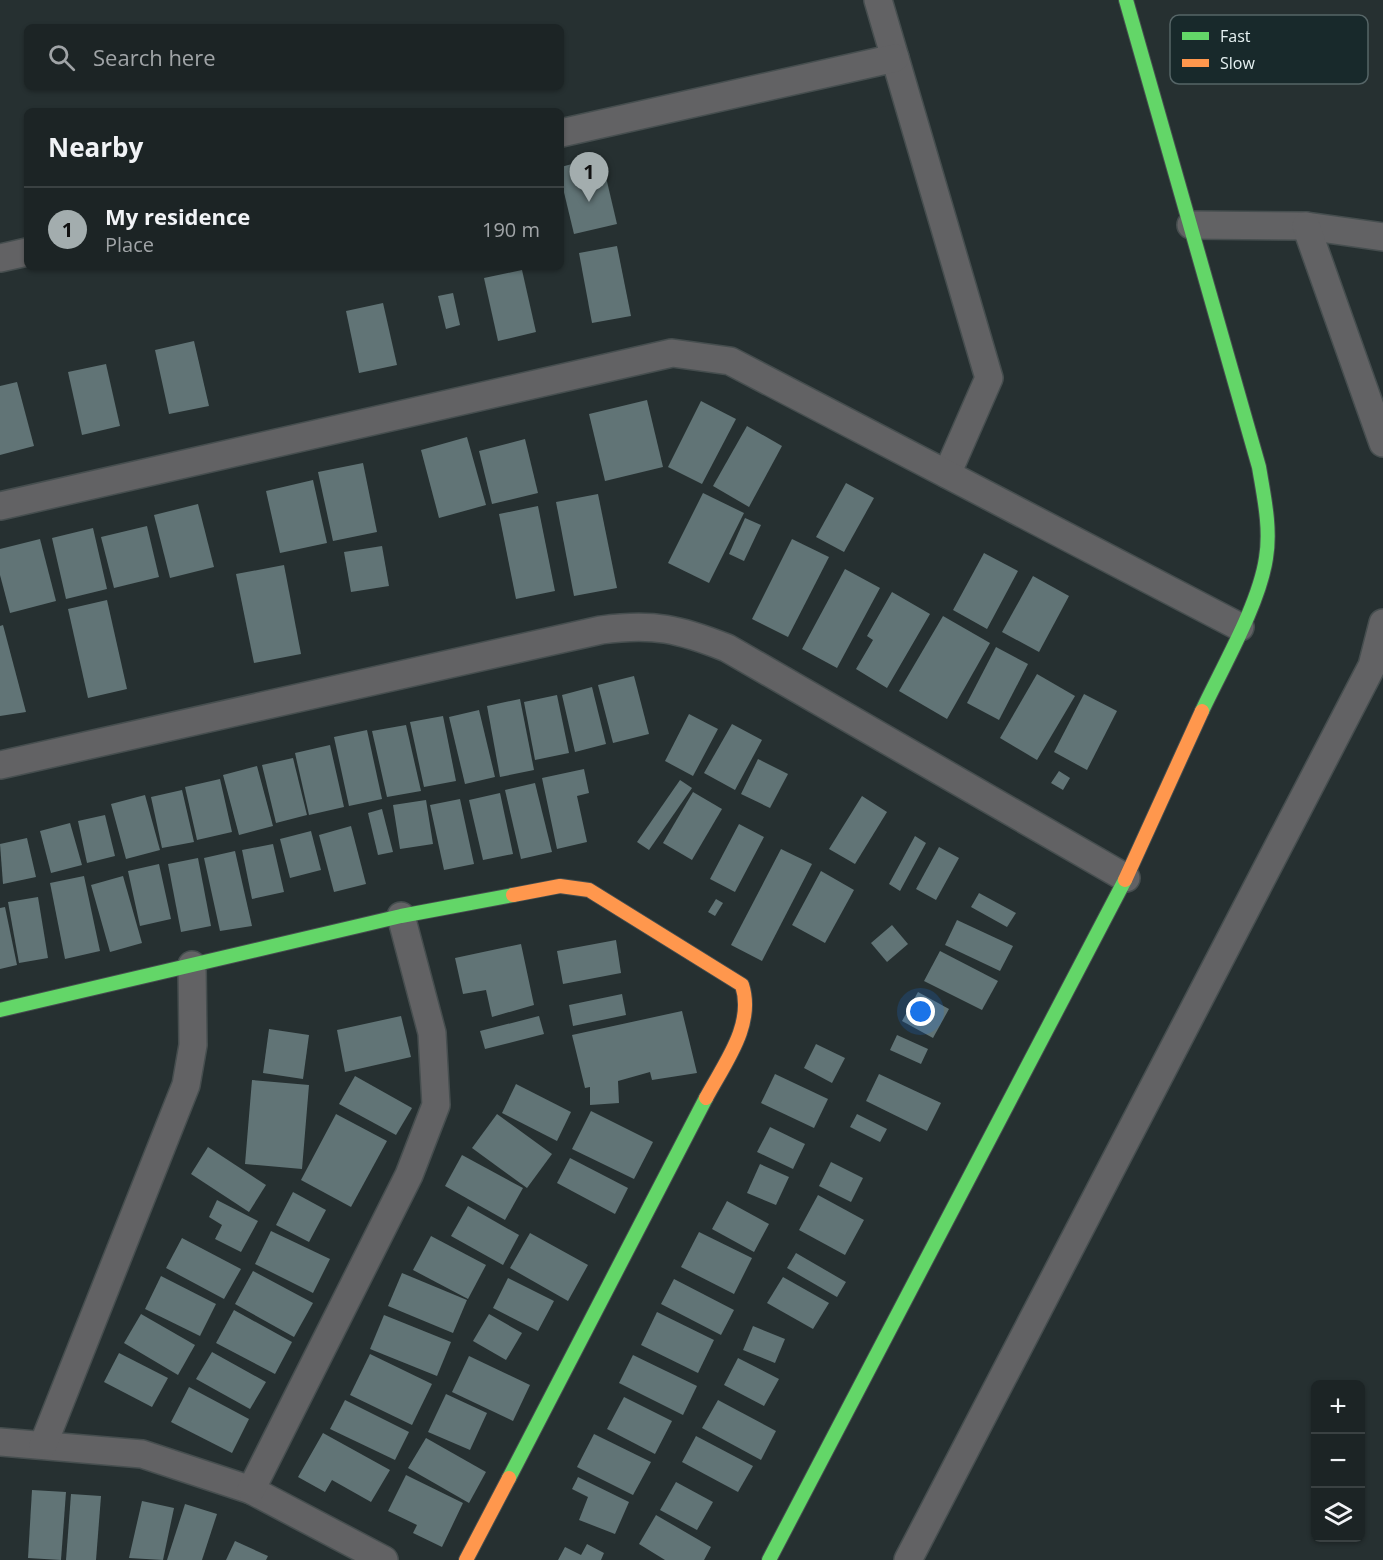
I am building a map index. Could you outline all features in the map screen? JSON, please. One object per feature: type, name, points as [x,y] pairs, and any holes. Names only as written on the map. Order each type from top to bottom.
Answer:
[{"type":"street","points":[[878,0],[989,378],[947,474]]},
{"type":"street","points":[[769,1560],[1126,878],[1240,627],[1266,559],[1267,512],[1259,467],[1126,0]]},
{"type":"street","points":[[564,132],[895,58]]},
{"type":"street","points":[[1191,225],[1306,226],[1383,237]]},
{"type":"street","points":[[1306,226],[1383,443]]},
{"type":"street","points":[[0,258],[24,253]]},
{"type":"street","points":[[0,506],[672,353],[730,361],[1240,627]]},
{"type":"street","points":[[908,1560],[1372,666],[1383,623]]},
{"type":"street","points":[[0,765],[602,630],[632,626],[664,627],[727,648],[1126,878]]},
{"type":"street","points":[[0,1010],[401,916],[560,886],[589,890],[742,985],[748,1000],[748,1017],[466,1560]]},
{"type":"street","points":[[251,1490],[409,1174],[436,1105],[432,1033],[401,916]]},
{"type":"street","points":[[43,1445],[186,1085],[193,1045],[192,965]]},
{"type":"street","points":[[0,1442],[142,1454],[251,1490],[384,1560]]},
{"type":"building","points":[[601,156],[617,224],[574,234],[564,192],[564,166]]},
{"type":"building","points":[[617,246],[631,316],[592,323],[579,253]]},
{"type":"building","points":[[522,270],[536,332],[498,341],[484,278]]},
{"type":"building","points":[[453,293],[460,325],[446,329],[438,296]]},
{"type":"building","points":[[383,303],[397,365],[359,373],[346,311]]},
{"type":"building","points":[[194,341],[209,406],[169,414],[155,350]]},
{"type":"building","points":[[106,364],[120,426],[82,435],[68,372]]},
{"type":"building","points":[[17,382],[34,446],[0,455],[0,386]]},
{"type":"building","points":[[647,400],[663,467],[605,481],[589,414]]},
{"type":"building","points":[[701,401],[736,419],[702,484],[668,467]]},
{"type":"building","points":[[747,426],[782,446],[749,507],[713,486]]},
{"type":"building","points":[[467,437],[486,505],[439,518],[421,450]]},
{"type":"building","points":[[525,439],[538,493],[492,504],[479,451]]},
{"type":"building","points":[[363,463],[377,532],[333,541],[318,472]]},
{"type":"building","points":[[313,480],[327,543],[280,553],[266,491]]},
{"type":"building","points":[[846,483],[874,498],[844,552],[816,537]]},
{"type":"building","points":[[703,493],[744,513],[709,583],[668,563]]},
{"type":"building","points":[[598,494],[617,588],[574,596],[556,502]]},
{"type":"building","points":[[198,504],[214,567],[170,578],[154,515]]},
{"type":"building","points":[[538,506],[555,591],[516,599],[499,514]]},
{"type":"building","points":[[745,518],[761,525],[744,561],[729,554]]},
{"type":"building","points":[[147,526],[159,577],[114,588],[101,537]]},
{"type":"building","points":[[93,528],[107,589],[66,599],[52,538]]},
{"type":"building","points":[[40,539],[56,601],[10,613],[0,575],[0,549]]},
{"type":"building","points":[[792,539],[829,557],[788,637],[752,619]]},
{"type":"building","points":[[382,546],[389,586],[351,592],[344,552]]},
{"type":"building","points":[[984,553],[1018,571],[987,629],[953,610]]},
{"type":"building","points":[[284,565],[301,654],[254,663],[236,574]]},
{"type":"building","points":[[845,569],[880,588],[837,668],[802,649]]},
{"type":"building","points":[[1033,576],[1069,596],[1039,652],[1002,632]]},
{"type":"building","points":[[892,592],[930,614],[887,688],[856,669],[873,640],[867,636]]},
{"type":"building","points":[[107,600],[127,689],[88,698],[68,609]]},
{"type":"building","points":[[943,616],[990,643],[947,719],[899,691]]},
{"type":"building","points":[[3,625],[26,712],[0,716],[0,626]]},
{"type":"building","points":[[996,647],[1028,664],[999,720],[967,703]]},
{"type":"building","points":[[1037,674],[1075,696],[1037,760],[1000,738]]},
{"type":"building","points":[[634,676],[649,734],[613,743],[598,685]]},
{"type":"building","points":[[592,687],[606,744],[575,752],[562,695]]},
{"type":"building","points":[[1084,694],[1117,711],[1087,770],[1054,752]]},
{"type":"building","points":[[557,695],[569,753],[535,760],[524,702]]},
{"type":"building","points":[[520,699],[534,770],[500,777],[487,706]]},
{"type":"building","points":[[479,710],[495,777],[465,784],[449,717]]},
{"type":"building","points":[[689,714],[718,729],[693,776],[665,761]]},
{"type":"building","points":[[443,716],[456,781],[424,787],[410,722]]},
{"type":"building","points":[[732,724],[762,740],[735,790],[704,773]]},
{"type":"building","points":[[406,725],[421,791],[387,797],[372,731]]},
{"type":"building","points":[[367,730],[382,799],[349,806],[334,737]]},
{"type":"building","points":[[330,745],[344,807],[309,815],[295,753]]},
{"type":"building","points":[[293,758],[307,815],[276,823],[262,765]]},
{"type":"building","points":[[758,759],[788,774],[770,808],[741,794]]},
{"type":"building","points":[[257,766],[273,826],[239,835],[223,775]]},
{"type":"building","points":[[584,769],[589,793],[577,796],[587,842],[557,849],[542,778]]},
{"type":"building","points":[[1059,771],[1070,778],[1063,790],[1051,783]]},
{"type":"building","points":[[220,779],[232,832],[197,840],[185,787]]},
{"type":"building","points":[[680,780],[692,788],[649,850],[637,842]]},
{"type":"building","points":[[535,783],[552,852],[521,859],[505,790]]},
{"type":"building","points":[[182,790],[194,842],[162,848],[151,797]]},
{"type":"building","points":[[693,792],[722,809],[692,860],[663,843]]},
{"type":"building","points":[[500,793],[513,854],[483,860],[469,800]]},
{"type":"building","points":[[145,795],[160,850],[126,859],[111,804]]},
{"type":"building","points":[[862,796],[887,812],[855,864],[829,849]]},
{"type":"building","points":[[460,799],[474,864],[444,870],[430,805]]},
{"type":"building","points":[[426,800],[433,844],[400,849],[393,805]]},
{"type":"building","points":[[382,809],[393,852],[378,855],[368,813]]},
{"type":"building","points":[[105,815],[115,856],[87,863],[78,821]]},
{"type":"building","points":[[70,823],[82,865],[51,873],[40,831]]},
{"type":"building","points":[[739,824],[764,837],[735,892],[710,879]]},
{"type":"building","points":[[351,826],[366,884],[334,892],[319,835]]},
{"type":"building","points":[[311,831],[321,870],[290,878],[280,839]]},
{"type":"building","points":[[915,836],[926,843],[900,891],[889,884]]},
{"type":"building","points":[[27,838],[36,877],[3,884],[0,844]]},
{"type":"building","points":[[273,844],[284,892],[252,899],[242,850]]},
{"type":"building","points":[[939,847],[959,858],[936,900],[916,889]]},
{"type":"building","points":[[781,849],[812,864],[762,961],[731,945]]},
{"type":"building","points":[[235,851],[252,926],[220,931],[204,858]]},
{"type":"building","points":[[198,858],[211,926],[181,932],[168,864]]},
{"type":"building","points":[[159,864],[171,919],[140,926],[128,871]]},
{"type":"building","points":[[821,871],[854,890],[825,943],[792,925]]},
{"type":"building","points":[[84,876],[100,951],[65,959],[50,883]]},
{"type":"building","points":[[123,876],[142,943],[110,952],[91,885]]},
{"type":"building","points":[[979,893],[1016,913],[1007,927],[971,907]]},
{"type":"building","points":[[38,897],[48,958],[19,963],[8,902]]},
{"type":"building","points":[[716,899],[723,903],[715,916],[708,912]]},
{"type":"building","points":[[5,907],[17,965],[0,969],[0,908]]},
{"type":"building","points":[[957,920],[1013,946],[1000,971],[945,945]]},
{"type":"building","points":[[892,925],[908,944],[887,962],[871,943]]},
{"type":"building","points":[[616,940],[621,973],[563,984],[557,951]]},
{"type":"building","points":[[521,944],[534,1005],[492,1017],[486,990],[463,994],[455,958]]},
{"type":"building","points":[[940,951],[998,981],[982,1010],[924,981]]},
{"type":"building","points":[[918,992],[949,1009],[933,1038],[902,1021]]},
{"type":"building","points":[[622,994],[626,1015],[573,1026],[569,1005]]},
{"type":"building","points":[[682,1011],[697,1073],[652,1080],[650,1072],[618,1081],[619,1103],[590,1105],[590,1087],[585,1088],[572,1035]]},
{"type":"building","points":[[401,1016],[411,1057],[345,1072],[337,1030]]},
{"type":"building","points":[[539,1016],[544,1034],[485,1049],[480,1031]]},
{"type":"building","points":[[269,1029],[309,1035],[303,1079],[263,1073]]},
{"type":"building","points":[[897,1035],[928,1049],[921,1064],[890,1050]]},
{"type":"building","points":[[816,1044],[845,1058],[832,1083],[804,1068]]},
{"type":"building","points":[[775,1074],[828,1099],[814,1128],[761,1103]]},
{"type":"building","points":[[879,1074],[941,1103],[927,1131],[866,1101]]},
{"type":"building","points":[[355,1076],[412,1108],[396,1135],[339,1104]]},
{"type":"building","points":[[252,1080],[309,1085],[302,1169],[245,1164]]},
{"type":"building","points":[[516,1084],[571,1112],[557,1141],[502,1113]]},
{"type":"building","points":[[591,1111],[653,1142],[634,1179],[572,1149]]},
{"type":"building","points":[[336,1114],[387,1141],[351,1207],[301,1180]]},
{"type":"building","points":[[497,1114],[552,1154],[527,1188],[472,1148]]},
{"type":"building","points":[[857,1114],[887,1129],[880,1142],[850,1127]]},
{"type":"building","points":[[770,1127],[805,1144],[793,1169],[757,1152]]},
{"type":"building","points":[[208,1147],[266,1185],[249,1212],[191,1174]]},
{"type":"building","points":[[462,1155],[523,1188],[505,1220],[445,1186]]},
{"type":"building","points":[[570,1158],[628,1188],[615,1214],[557,1183]]},
{"type":"building","points":[[831,1162],[863,1178],[851,1202],[819,1186]]},
{"type":"building","points":[[760,1164],[789,1177],[776,1205],[747,1193]]},
{"type":"building","points":[[293,1192],[326,1210],[309,1242],[276,1225]]},
{"type":"building","points":[[818,1195],[864,1220],[845,1255],[799,1230]]},
{"type":"building","points":[[217,1200],[258,1221],[241,1252],[215,1239],[222,1225],[209,1217]]},
{"type":"building","points":[[727,1201],[769,1224],[754,1252],[712,1229]]},
{"type":"building","points":[[468,1206],[519,1235],[503,1265],[451,1236]]},
{"type":"building","points":[[271,1231],[330,1259],[313,1293],[255,1264]]},
{"type":"building","points":[[699,1232],[752,1258],[734,1294],[681,1267]]},
{"type":"building","points":[[530,1233],[588,1265],[568,1301],[510,1268]]},
{"type":"building","points":[[431,1236],[486,1265],[468,1299],[413,1270]]},
{"type":"building","points":[[182,1238],[241,1269],[224,1299],[166,1268]]},
{"type":"building","points":[[796,1253],[846,1282],[837,1297],[787,1268]]},
{"type":"building","points":[[253,1271],[313,1303],[294,1337],[235,1304]]},
{"type":"building","points":[[402,1273],[467,1300],[453,1333],[388,1306]]},
{"type":"building","points":[[161,1276],[216,1304],[200,1336],[145,1309]]},
{"type":"building","points":[[783,1277],[829,1303],[813,1329],[767,1303]]},
{"type":"building","points":[[508,1278],[554,1301],[538,1331],[493,1308]]},
{"type":"building","points":[[674,1279],[734,1310],[721,1335],[661,1304]]},
{"type":"building","points":[[234,1310],[292,1342],[275,1374],[216,1343]]},
{"type":"building","points":[[657,1312],[714,1340],[698,1373],[641,1345]]},
{"type":"building","points":[[141,1314],[195,1345],[178,1375],[124,1343]]},
{"type":"building","points":[[489,1314],[522,1333],[506,1360],[473,1341]]},
{"type":"building","points":[[384,1315],[451,1342],[437,1376],[370,1349]]},
{"type":"building","points":[[753,1326],[785,1339],[775,1363],[743,1350]]},
{"type":"building","points":[[212,1352],[266,1382],[250,1409],[196,1379]]},
{"type":"building","points":[[119,1353],[168,1378],[152,1407],[104,1382]]},
{"type":"building","points":[[370,1354],[432,1384],[412,1425],[350,1395]]},
{"type":"building","points":[[633,1355],[697,1386],[683,1415],[619,1383]]},
{"type":"building","points":[[469,1356],[530,1385],[513,1421],[452,1392]]},
{"type":"building","points":[[738,1358],[779,1379],[764,1406],[724,1385]]},
{"type":"building","points":[[189,1387],[249,1419],[232,1453],[171,1422]]},
{"type":"building","points":[[446,1394],[487,1413],[470,1450],[428,1432]]},
{"type":"building","points":[[624,1397],[672,1421],[655,1454],[607,1429]]},
{"type":"building","points":[[345,1400],[409,1432],[395,1460],[330,1429]]},
{"type":"building","points":[[718,1400],[776,1431],[761,1460],[702,1428]]},
{"type":"building","points":[[323,1433],[390,1470],[371,1502],[332,1480],[325,1492],[298,1477]]},
{"type":"building","points":[[594,1434],[651,1462],[633,1495],[577,1467]]},
{"type":"building","points":[[696,1436],[753,1466],[738,1492],[682,1462]]},
{"type":"building","points":[[426,1438],[486,1472],[469,1503],[408,1468]]},
{"type":"building","points":[[406,1475],[463,1503],[442,1547],[413,1533],[417,1525],[388,1511]]},
{"type":"building","points":[[578,1477],[629,1502],[615,1534],[579,1520],[588,1497],[572,1489]]},
{"type":"building","points":[[676,1482],[713,1502],[697,1530],[660,1510]]},
{"type":"building","points":[[32,1490],[66,1492],[61,1560],[28,1558]]},
{"type":"building","points":[[71,1494],[101,1496],[96,1560],[66,1560]]},
{"type":"building","points":[[142,1501],[174,1508],[163,1560],[129,1558]]},
{"type":"building","points":[[185,1504],[217,1514],[202,1560],[167,1560]]},
{"type":"building","points":[[656,1515],[711,1547],[704,1560],[665,1560],[639,1544]]},
{"type":"building","points":[[235,1541],[268,1556],[266,1560],[226,1560]]},
{"type":"building","points":[[587,1544],[604,1553],[601,1560],[558,1560],[565,1547],[581,1555]]},
{"type":"traffic: fast","points":[[1126,0],[1259,467],[1266,512],[1268,535],[1266,558],[1256,596],[1202,711]]},
{"type":"traffic: fast","points":[[769,1560],[1125,880]]},
{"type":"traffic: fast","points":[[0,1010],[401,916],[513,895]]},
{"type":"traffic: fast","points":[[509,1478],[706,1098]]},
{"type":"traffic: slow","points":[[1125,880],[1202,711]]},
{"type":"traffic: slow","points":[[513,895],[560,886],[589,890],[742,985],[745,1000],[741,1029],[729,1058],[706,1098]]},
{"type":"traffic: slow","points":[[466,1560],[509,1478]]},
{"type":"place","name":"My residence","points":[[589,202]]}]
